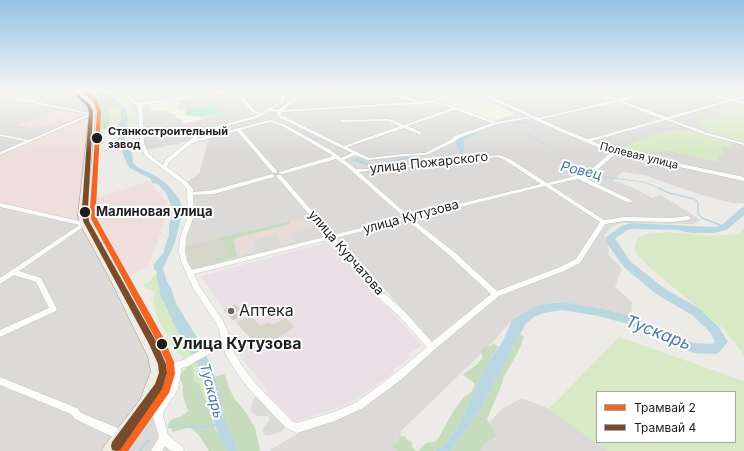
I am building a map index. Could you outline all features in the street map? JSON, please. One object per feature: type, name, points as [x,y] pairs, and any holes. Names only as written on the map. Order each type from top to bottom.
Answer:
[{"type":"main road","points":[[92,114],[82,215],[84,224],[116,279],[154,357],[158,371],[151,392],[144,405],[109,451]]},
{"type":"street","points":[[78,111],[92,114]]},
{"type":"street","points":[[140,111],[143,148],[149,157],[165,166],[190,189],[191,216],[183,238],[182,252],[189,273],[219,321],[223,329],[229,352],[240,370],[289,425],[297,428],[335,416],[360,405],[400,376],[432,347],[496,294],[562,269],[578,261],[604,222],[625,219],[672,220],[688,218]]},
{"type":"street","points":[[253,111],[262,114]]},
{"type":"street","points":[[165,166],[167,161],[207,129],[249,119],[268,111]]},
{"type":"street","points":[[279,111],[278,116],[368,159],[404,155],[422,155],[452,141],[457,137],[496,123],[530,116]]},
{"type":"street","points":[[344,147],[447,111]]},
{"type":"street","points":[[464,111],[496,123]]},
{"type":"street","name":"Полевая улица","points":[[519,111],[612,151],[744,179]]},
{"type":"street","points":[[537,119],[572,111]]},
{"type":"street","points":[[646,111],[711,135],[744,144]]},
{"type":"street","points":[[587,141],[691,111]]},
{"type":"street","points":[[0,154],[92,114]]},
{"type":"street","points":[[342,121],[389,120],[420,133]]},
{"type":"street","points":[[189,142],[274,121],[338,158],[408,218],[452,253],[496,294]]},
{"type":"street","name":"улица Курчатова","points":[[239,130],[333,238],[372,287],[401,313],[432,347]]},
{"type":"street","points":[[0,135],[30,141]]},
{"type":"street","points":[[310,141],[321,137]]},
{"type":"street","points":[[590,173],[611,155],[612,151]]},
{"type":"street","points":[[190,194],[210,193],[355,153]]},
{"type":"street","name":"улица Пожарского","points":[[354,171],[496,156],[508,160],[604,222]]},
{"type":"street","name":"улица Кутузова","points":[[189,273],[545,184],[579,177],[629,201]]},
{"type":"street","points":[[0,205],[84,224]]},
{"type":"street","points":[[0,281],[84,224]]},
{"type":"street","points":[[0,334],[53,309],[39,280],[14,272]]},
{"type":"street","points":[[158,371],[181,365],[225,341]]},
{"type":"street","points":[[179,451],[164,438],[158,416],[160,409],[173,389],[181,365]]},
{"type":"street","points":[[0,381],[74,411],[78,416],[121,435]]},
{"type":"street","points":[[144,405],[160,409]]},
{"type":"street","points":[[156,451],[164,438]]},
{"type":"shaded area","points":[[0,111],[98,111],[92,114],[82,215],[158,370],[171,368],[176,373],[160,426],[179,451],[0,451]]},
{"type":"shaded area","points":[[55,111],[83,115],[66,122],[58,122],[39,128],[28,128],[18,125]]},
{"type":"shaded area","points":[[140,111],[744,111],[744,203],[733,203],[695,193],[644,175],[622,172],[614,181],[632,187],[652,198],[661,195],[701,220],[692,224],[622,223],[611,227],[604,236],[608,245],[609,256],[622,268],[615,287],[632,302],[631,318],[614,312],[560,302],[536,306],[512,320],[492,343],[401,431],[401,451],[271,451],[270,450],[302,431],[361,408],[436,347],[340,240],[333,238],[189,273],[182,252],[191,216],[191,198],[185,183],[199,174],[209,138],[144,150]]},
{"type":"shaded area","points":[[166,111],[220,111],[221,114],[182,124],[180,118],[176,119],[175,114]]},
{"type":"shaded area","points":[[464,111],[510,111],[516,114],[492,121]]},
{"type":"shaded area","points":[[88,119],[76,220],[0,203],[0,155],[75,122]]},
{"type":"shaded area","points":[[149,181],[167,203],[166,218],[148,268],[129,275],[97,217],[97,198]]},
{"type":"shaded area","points":[[308,218],[314,226],[291,234],[294,242],[282,245],[277,235],[253,240],[255,247],[251,248],[252,252],[232,257],[226,237]]},
{"type":"shaded area","points":[[226,237],[232,257],[193,269],[188,260],[186,246]]},
{"type":"shaded area","points":[[329,242],[375,293],[374,294],[422,345],[407,355],[409,359],[394,369],[394,372],[351,403],[295,422],[269,396],[263,384],[236,352],[247,344],[250,338],[261,349],[295,327],[273,325],[268,322],[261,326],[252,317],[253,312],[236,323],[224,310],[201,276]]},
{"type":"shaded area","points":[[253,312],[256,315],[252,317],[261,326],[268,322],[273,325],[286,318],[295,327],[261,349],[236,323]]},
{"type":"shaded area","points":[[260,394],[289,425],[281,432],[266,436],[262,431],[270,419],[267,416],[256,416],[250,410],[254,398]]},
{"type":"shaded area","points":[[522,398],[549,409],[608,451],[471,451],[470,444],[502,409]]},
{"type":"green space","points":[[101,111],[109,111],[109,128],[99,130]]},
{"type":"green space","points":[[109,111],[120,111],[121,121],[116,127],[119,129],[112,130],[109,128]]},
{"type":"green space","points":[[138,111],[139,126],[126,126],[127,115],[133,114],[133,112]]},
{"type":"green space","points":[[185,111],[220,111],[221,114],[200,117],[185,115]]},
{"type":"green space","points":[[721,111],[744,111],[744,143],[708,132],[709,131],[700,126],[702,125],[694,122],[712,117],[705,114],[720,118],[726,116],[719,114],[723,112]]},
{"type":"green space","points":[[679,129],[699,132],[732,141],[731,148],[720,146],[725,155],[718,154],[718,162],[671,151],[632,153],[617,149],[667,130],[670,131]]},
{"type":"green space","points":[[289,222],[290,224],[233,239],[237,256],[214,263],[213,261],[228,253],[225,241],[218,241],[218,238]]},
{"type":"green space","points":[[744,229],[744,355],[725,330],[650,268],[635,252],[635,243],[639,237],[647,234],[668,232],[709,236],[739,234]]},
{"type":"green space","points":[[157,272],[157,280],[161,289],[187,344],[207,380],[214,422],[200,385],[194,380],[191,365],[172,347],[169,336],[162,327],[156,314],[153,300],[156,292],[146,289],[143,285],[149,282]]},
{"type":"green space","points":[[520,334],[524,337],[518,352],[503,378],[502,384],[487,419],[496,436],[485,443],[480,451],[451,451],[479,412]]},
{"type":"green space","points":[[619,337],[744,381],[744,451],[608,451],[597,443],[736,443],[736,391],[596,391],[596,442],[549,409]]},
{"type":"green space","points":[[494,343],[498,347],[487,363],[457,428],[443,446],[434,451],[418,451],[426,443],[435,442],[454,410],[463,398],[472,391],[475,384],[463,374],[475,366],[483,357],[481,352],[485,346],[490,346]]},
{"type":"green space","points":[[192,365],[194,380],[200,385],[218,436],[227,451],[209,451],[198,434],[190,427],[173,432],[168,424],[172,419],[182,416],[188,411],[183,396],[183,386],[179,375],[188,366]]},
{"type":"green space","points":[[222,374],[225,375],[234,398],[246,413],[255,428],[260,451],[237,451],[236,444],[226,421],[215,377]]},
{"type":"green space","points":[[405,436],[407,440],[412,441],[412,447],[416,451],[397,451],[394,446],[399,442],[399,437]]},
{"type":"water","points":[[121,111],[126,111],[128,119],[126,124],[127,130],[125,140],[132,154],[133,163],[137,167],[154,175],[167,184],[179,199],[181,205],[181,217],[179,226],[174,245],[163,268],[176,303],[202,346],[215,377],[226,421],[236,444],[237,451],[227,451],[218,436],[207,380],[175,326],[159,292],[160,289],[157,280],[157,272],[154,269],[154,264],[164,252],[169,236],[169,225],[173,213],[172,207],[166,193],[158,184],[152,183],[151,179],[130,168],[127,164],[121,149],[118,146],[119,129],[116,127],[121,121]]},
{"type":"water","points":[[470,133],[479,133],[464,140],[463,157],[453,160],[416,158],[454,159],[461,154],[455,141]]},
{"type":"water","points":[[357,158],[366,163],[376,164],[401,158],[409,158],[373,167],[351,160]]},
{"type":"water","points":[[554,303],[577,308],[581,306],[592,308],[591,313],[557,306],[545,309],[526,323],[479,412],[451,451],[434,451],[443,446],[457,428],[487,363],[503,341],[512,320],[536,306]]},
{"type":"building","name":"Аптека","points":[[235,305],[240,310],[234,313],[238,317],[233,320],[224,310]]},
{"type":"waterway","name":"Ровец","points":[[516,123],[523,122],[534,125],[536,128],[530,136],[548,145]]},
{"type":"waterway","name":"Ровец","points":[[304,132],[313,139],[318,140]]},
{"type":"waterway","name":"Ровец","points":[[398,159],[410,157]]},
{"type":"waterway","name":"Ровец","points":[[382,164],[391,164],[393,162]]},
{"type":"waterway","name":"Ровец","points":[[564,165],[591,175],[644,182],[661,189]]},
{"type":"waterway","name":"Ровец","points":[[661,189],[669,193],[694,199],[698,202],[698,214],[702,218],[725,227]]},
{"type":"waterway","name":"Тускарь","points":[[536,312],[541,309],[562,306],[598,312],[631,320],[655,333],[694,348],[714,349],[722,342],[714,329],[696,312],[660,291],[627,264],[611,242],[610,238],[624,228],[632,226],[715,230],[725,227],[744,210]]},
{"type":"waterway","points":[[169,427],[180,424],[189,427],[206,427],[216,424]]},
{"type":"waterway","points":[[139,451],[149,440]]},
{"type":"tram line","name":"4","points":[[91,111],[85,208],[86,221],[153,343],[162,364],[163,373],[159,386],[116,446]]},
{"type":"tram line","name":"2","points":[[99,111],[93,208],[94,219],[160,339],[170,362],[171,374],[166,390],[122,451]]},
{"type":"place","name":"Станкостроительный завод","points":[[97,138]]},
{"type":"place","name":"Малиновая улица","points":[[85,212]]},
{"type":"place","name":"Аптека","points":[[231,311]]},
{"type":"place","name":"Улица Кутузова","points":[[162,344]]}]
